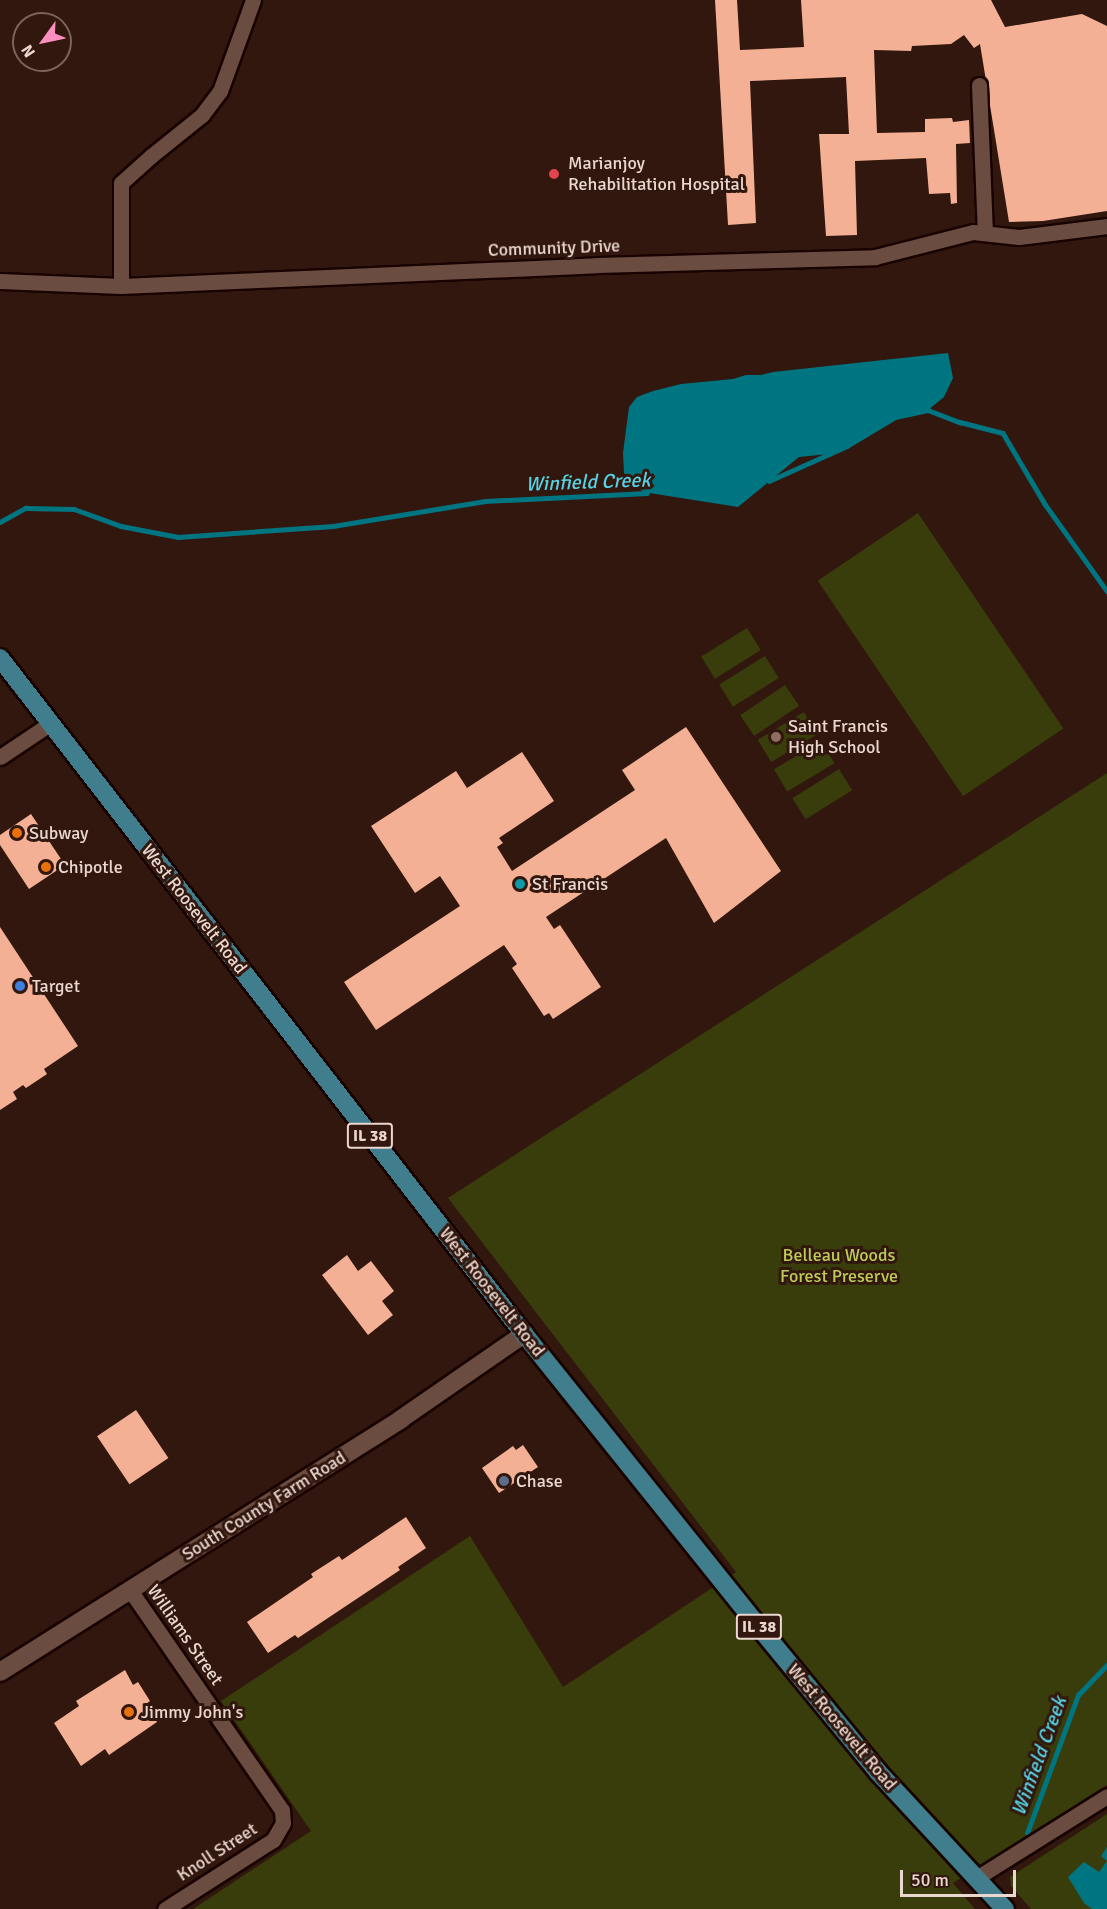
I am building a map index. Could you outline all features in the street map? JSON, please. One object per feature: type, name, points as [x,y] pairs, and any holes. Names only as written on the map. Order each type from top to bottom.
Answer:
[{"type":"main road","name":"West Roosevelt Road","points":[[0,658],[524,1334],[878,1772],[978,1877],[1005,1909]]},
{"type":"main road","name":"South County Farm Road","points":[[0,1672],[411,1413],[524,1334]]},
{"type":"street","points":[[121,286],[122,183],[151,156],[202,116],[220,91],[253,0]]},
{"type":"street","points":[[979,85],[985,233]]},
{"type":"street","name":"Community Drive","points":[[0,281],[121,286],[585,266],[875,257],[973,232],[1019,237],[1107,226]]},
{"type":"street","points":[[0,757],[51,723]]},
{"type":"street","name":"Williams Street","points":[[130,1590],[277,1799],[282,1810],[283,1823]]},
{"type":"street","points":[[978,1877],[1107,1796]]},
{"type":"street","name":"Knoll Street","points":[[165,1909],[273,1839],[283,1823]]},
{"type":"green space","points":[[918,513],[1063,729],[963,796],[818,581]]},
{"type":"green space","points":[[747,628],[761,650],[715,679],[701,657]]},
{"type":"green space","points":[[765,656],[779,678],[733,707],[719,685]]},
{"type":"green space","points":[[785,685],[799,706],[754,736],[740,715]]},
{"type":"green space","points":[[804,712],[817,734],[771,762],[758,740]]},
{"type":"green space","points":[[821,741],[834,763],[787,792],[774,769]]},
{"type":"green space","points":[[839,769],[852,790],[806,819],[792,798]]},
{"type":"green space","name":"Belleau Woods Forest Preserve","points":[[1107,773],[1107,1785],[953,1883],[975,1909],[193,1909],[311,1831],[221,1701],[470,1536],[563,1687],[736,1572],[448,1198]]},
{"type":"green space","points":[[1107,1814],[1107,1909],[1031,1909],[1011,1886],[1010,1877]]},
{"type":"water","points":[[948,353],[953,378],[944,397],[928,410],[895,417],[829,454],[799,457],[738,507],[643,492],[624,473],[623,453],[629,407],[637,397],[653,391],[681,384],[733,379],[746,375]]},
{"type":"water","points":[[1107,1847],[1107,1861],[1101,1856]]},
{"type":"water","points":[[1107,1861],[1107,1909],[1092,1909],[1084,1903],[1068,1877],[1084,1862],[1099,1872]]},
{"type":"building","points":[[715,0],[737,0],[740,50],[804,47],[801,0],[991,0],[1005,27],[1082,14],[1107,26],[1107,211],[1043,221],[1009,222],[980,44],[974,48],[964,35],[951,44],[912,46],[911,51],[874,50],[877,133],[925,132],[925,119],[952,118],[953,122],[969,120],[970,143],[956,144],[957,203],[951,204],[950,193],[929,194],[926,158],[855,161],[857,235],[826,236],[819,134],[849,134],[846,77],[750,81],[756,223],[728,225]]},
{"type":"building","name":"St Francis","points":[[686,727],[781,871],[714,923],[666,838],[546,917],[554,929],[560,925],[601,987],[553,1019],[549,1013],[544,1016],[512,968],[517,964],[504,945],[376,1030],[344,982],[460,906],[440,876],[415,893],[371,826],[456,771],[467,788],[522,752],[554,801],[499,838],[503,843],[497,847],[512,871],[635,790],[622,770]]},
{"type":"building","points":[[31,814],[65,865],[29,889],[0,845],[0,835]]},
{"type":"building","name":"Target","points":[[0,927],[78,1046],[44,1069],[47,1074],[26,1088],[23,1085],[13,1092],[17,1099],[0,1110]]},
{"type":"building","points":[[347,1255],[358,1271],[371,1261],[394,1291],[382,1301],[393,1315],[368,1335],[322,1275]]},
{"type":"building","points":[[136,1410],[168,1458],[129,1484],[97,1436]]},
{"type":"building","name":"Chase","points":[[523,1445],[538,1467],[499,1493],[482,1468],[513,1446],[516,1450]]},
{"type":"building","points":[[406,1517],[426,1548],[398,1567],[400,1570],[298,1638],[295,1635],[268,1653],[247,1622],[313,1577],[311,1574],[339,1556],[342,1560]]},
{"type":"building","points":[[125,1670],[133,1685],[138,1682],[150,1701],[146,1704],[157,1722],[109,1755],[105,1749],[81,1766],[54,1723],[79,1706],[76,1701]]},
{"type":"waterway","name":"Winfield Creek","points":[[769,481],[847,446],[895,417],[928,410],[960,422],[1003,433],[1045,504],[1107,591]]},
{"type":"waterway","name":"Winfield Creek","points":[[0,522],[25,508],[74,509],[121,526],[178,537],[333,526],[485,501],[647,493]]},
{"type":"waterway","name":"Winfield Creek","points":[[1027,1833],[1078,1695],[1107,1665]]},
{"type":"place","name":"Marianjoy Rehabilitation Hospital","points":[[554,174]]},
{"type":"place","name":"Saint Francis High School","points":[[776,737]]},
{"type":"place","name":"Subway","points":[[17,833]]},
{"type":"place","name":"Chipotle","points":[[46,867]]},
{"type":"place","name":"St Francis","points":[[520,884]]},
{"type":"place","name":"Target","points":[[20,986]]},
{"type":"place","name":"Chase","points":[[504,1481]]},
{"type":"place","name":"Jimmy John's","points":[[129,1712]]}]
